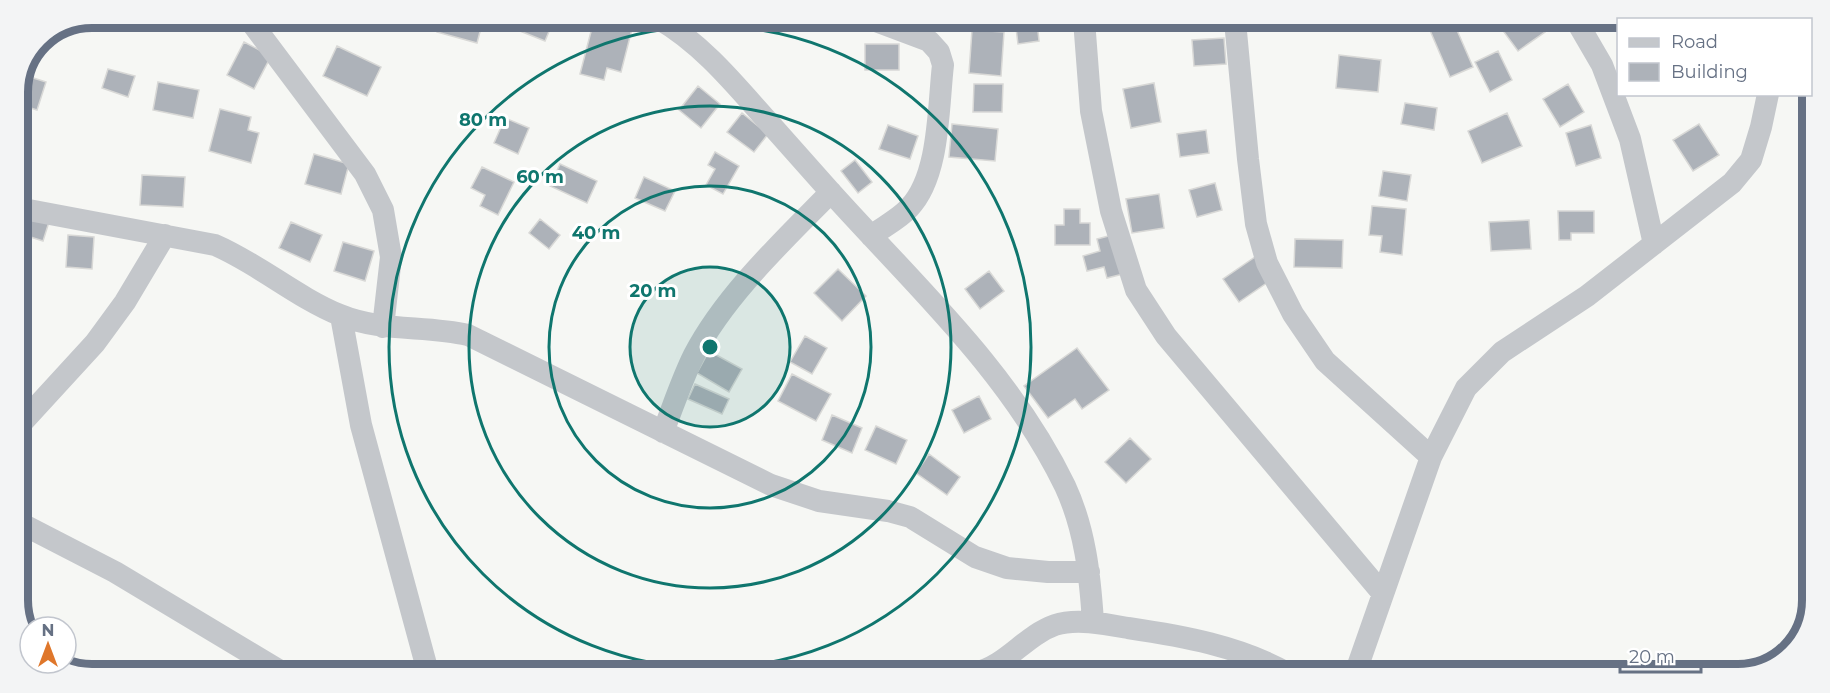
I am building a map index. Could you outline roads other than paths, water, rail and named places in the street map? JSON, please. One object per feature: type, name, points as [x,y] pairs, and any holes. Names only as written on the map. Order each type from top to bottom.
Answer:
[{"type":"street","points":[[256,28],[365,174],[383,210],[391,257],[383,327]]},
{"type":"street","points":[[675,28],[722,70],[961,333],[1019,406],[1065,485],[1082,529],[1089,572],[1093,622]]},
{"type":"street","points":[[872,236],[909,208],[924,187],[933,156],[943,65],[939,52],[929,41],[894,28]]},
{"type":"street","points":[[1085,28],[1091,111],[1111,211],[1136,290],[1166,336],[1383,594]]},
{"type":"street","points":[[1236,28],[1250,181],[1256,224],[1267,262],[1293,314],[1325,361],[1431,457]]},
{"type":"street","points":[[1580,28],[1602,65],[1630,139],[1654,244]]},
{"type":"street","points":[[1358,664],[1431,457],[1466,388],[1502,352],[1587,296],[1732,183],[1751,160],[1768,96]]},
{"type":"street","points":[[663,432],[694,355],[709,330],[742,287],[831,192]]},
{"type":"street","points":[[28,210],[215,245],[238,255],[341,316],[383,327],[446,330],[468,335],[771,485],[819,501],[888,511],[910,517],[975,557],[1007,568],[1048,572],[1089,572]]},
{"type":"street","points":[[29,415],[95,343],[125,302],[165,235]]},
{"type":"street","points":[[341,316],[361,426],[426,664]]},
{"type":"street","points":[[29,528],[115,572],[268,664]]},
{"type":"street","points":[[998,664],[1032,636],[1057,624],[1093,622],[1188,637],[1272,664]]}]
